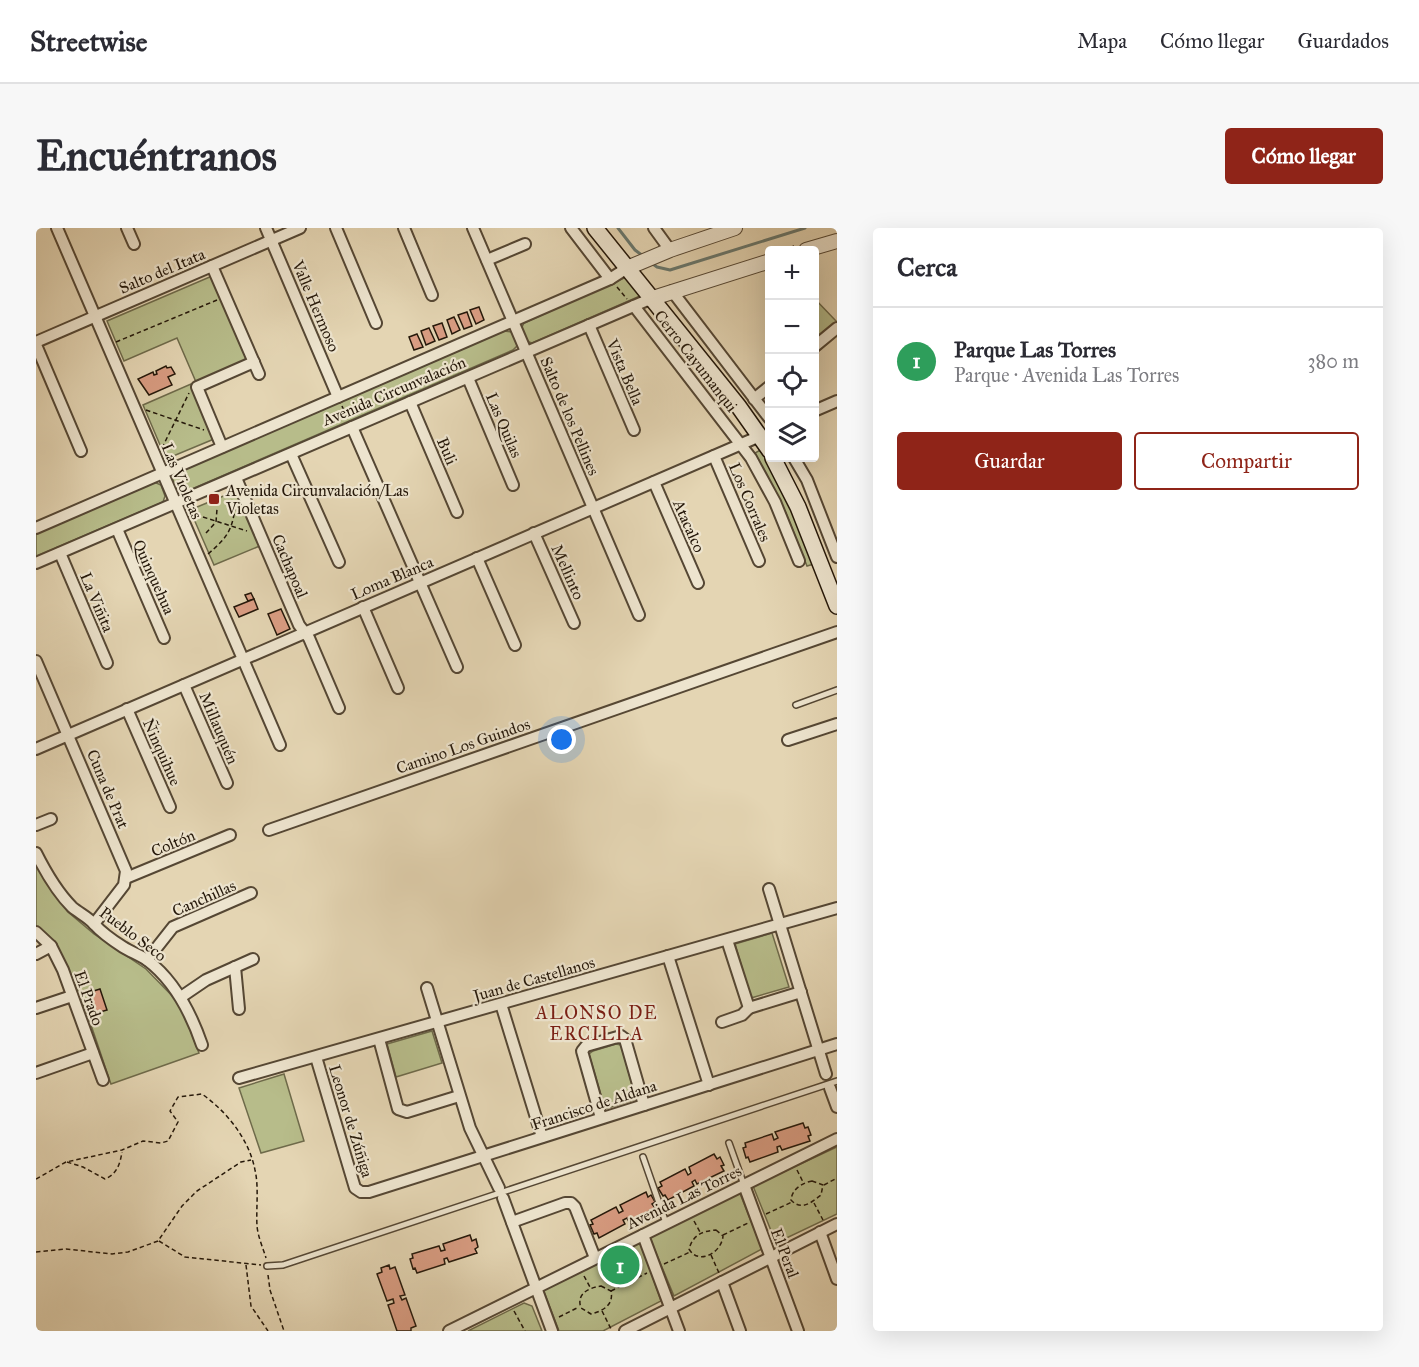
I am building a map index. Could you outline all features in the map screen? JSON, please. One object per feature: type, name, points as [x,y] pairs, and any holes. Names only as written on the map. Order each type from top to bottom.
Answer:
[{"type":"main road","points":[[595,228],[633,265],[648,296],[739,406],[765,444]]},
{"type":"main road","points":[[775,462],[798,507],[837,606]]},
{"type":"street","name":"Las Violetas","points":[[57,228],[280,746]]},
{"type":"street","points":[[127,228],[134,244]]},
{"type":"street","name":"Valle Hermoso","points":[[266,228],[338,397]]},
{"type":"street","name":"Salto del Itata","points":[[36,344],[95,316],[300,228]]},
{"type":"street","points":[[336,228],[376,322]]},
{"type":"street","points":[[404,228],[432,295]]},
{"type":"street","name":"Salto de los Pellines","points":[[473,228],[639,615]]},
{"type":"street","points":[[571,228],[610,279]]},
{"type":"street","points":[[654,228],[665,252]]},
{"type":"street","name":"Avenida Circunvalación","points":[[36,528],[610,279],[633,265],[735,228]]},
{"type":"street","points":[[819,246],[837,241]]},
{"type":"street","points":[[487,260],[525,244]]},
{"type":"street","name":"Avenida Circunvalación","points":[[36,564],[589,325],[631,303],[765,263]]},
{"type":"street","points":[[213,266],[259,374]]},
{"type":"street","points":[[672,291],[765,413]]},
{"type":"street","name":"Cerro Cayumanqui","points":[[631,303],[741,444],[768,488],[799,561]]},
{"type":"street","name":"Vista Bella","points":[[589,325],[634,430]]},
{"type":"street","points":[[819,343],[837,328]]},
{"type":"street","points":[[36,344],[81,451]]},
{"type":"street","points":[[222,447],[197,387],[254,362]]},
{"type":"street","name":"Las Quilas","points":[[468,378],[513,485]]},
{"type":"street","points":[[754,399],[765,390]]},
{"type":"street","points":[[819,409],[837,401]]},
{"type":"street","name":"Buli","points":[[410,402],[456,512]]},
{"type":"street","points":[[352,428],[456,667]]},
{"type":"street","name":"Loma Blanca","points":[[36,749],[760,436]]},
{"type":"street","points":[[291,454],[339,562]]},
{"type":"street","name":"Los Corrales","points":[[714,456],[759,561]]},
{"type":"street","points":[[796,462],[807,480],[837,557]]},
{"type":"street","name":"Cachapoal","points":[[236,478],[299,625],[309,639],[339,708]]},
{"type":"street","name":"Atacalco","points":[[654,482],[698,583]]},
{"type":"street","name":"Quinquehua","points":[[117,529],[164,638]]},
{"type":"street","name":"Mellinto","points":[[534,533],[574,623]]},
{"type":"street","name":"La Viñita","points":[[60,553],[107,663]]},
{"type":"street","points":[[477,558],[515,645]]},
{"type":"street","points":[[363,607],[398,688]]},
{"type":"street","name":"Camino Los Guindos","points":[[269,830],[837,632]]},
{"type":"street","name":"Cuna de Prat","points":[[36,661],[125,868],[126,878]]},
{"type":"street","name":"Millauquén","points":[[184,685],[226,783]]},
{"type":"street","name":"Ñinquihue","points":[[127,709],[170,807]]},
{"type":"street","points":[[788,740],[837,724]]},
{"type":"street","points":[[36,825],[51,819]]},
{"type":"street","name":"Coltón","points":[[126,878],[230,835]]},
{"type":"street","name":"Pueblo Seco","points":[[36,853],[54,884],[72,906],[97,929],[124,948],[147,960],[170,982],[194,1021],[202,1045]]},
{"type":"street","points":[[94,924],[122,888],[126,878]]},
{"type":"street","points":[[769,889],[826,1074]]},
{"type":"street","name":"Canchillas","points":[[147,960],[173,927],[251,893]]},
{"type":"street","name":"Juan de Castellanos","points":[[239,1078],[837,908]]},
{"type":"street","name":"El Prado","points":[[36,932],[51,946],[63,970],[103,1080]]},
{"type":"street","points":[[727,940],[749,1008]]},
{"type":"street","points":[[36,954],[51,946]]},
{"type":"street","points":[[668,956],[709,1085]]},
{"type":"street","points":[[181,997],[206,980],[253,960]]},
{"type":"street","points":[[235,967],[239,1009]]},
{"type":"street","points":[[427,987],[459,1096],[483,1156],[501,1193],[550,1327]]},
{"type":"street","points":[[722,1022],[742,1015],[749,1008],[801,992]]},
{"type":"street","points":[[36,1008],[72,996]]},
{"type":"street","points":[[501,1004],[542,1137]]},
{"type":"street","points":[[601,1118],[582,1051],[586,1046],[621,1036],[625,1039],[644,1105]]},
{"type":"street","points":[[379,1039],[398,1109],[407,1112],[459,1096]]},
{"type":"street","name":"Francisco de Aldana","points":[[361,1192],[369,1192],[837,1044]]},
{"type":"street","points":[[36,1073],[93,1053]]},
{"type":"street","name":"Leonor de Zúñiga","points":[[316,1057],[355,1188],[361,1192]]},
{"type":"street","points":[[833,1084],[837,1107]]},
{"type":"street","name":"Avenida Las Torres","points":[[449,1331],[837,1139]]},
{"type":"street","name":"El Peral","points":[[744,1185],[798,1331]]},
{"type":"street","points":[[512,1222],[565,1203],[571,1203],[575,1207],[595,1258]]},
{"type":"street","points":[[625,1331],[828,1228],[837,1279]]},
{"type":"street","points":[[643,1235],[679,1331]]},
{"type":"street","points":[[722,1282],[740,1331]]},
{"type":"lane","points":[[796,705],[837,690]]},
{"type":"lane","points":[[267,1266],[283,1265],[833,1084]]},
{"type":"lane","points":[[729,1143],[744,1185]]},
{"type":"lane","points":[[643,1157],[666,1223]]},
{"type":"path","points":[[610,279],[631,303],[648,296]]},
{"type":"path","points":[[108,346],[226,296]]},
{"type":"path","points":[[156,459],[190,391]]},
{"type":"path","points":[[338,397],[352,428]]},
{"type":"path","points":[[134,407],[217,435]]},
{"type":"path","points":[[200,561],[221,543],[232,527],[236,496]]},
{"type":"path","points":[[206,533],[216,522],[217,509]]},
{"type":"path","points":[[203,517],[261,536]]},
{"type":"path","points":[[36,1179],[66,1162],[122,1150],[143,1141],[161,1143],[168,1141],[178,1122],[170,1111],[178,1097],[202,1094],[216,1104],[235,1126],[256,1170],[258,1229],[270,1290],[284,1331]]},
{"type":"path","points":[[66,1162],[83,1167],[105,1179],[113,1175],[120,1161],[122,1150]]},
{"type":"path","points":[[36,1252],[66,1249],[112,1254],[128,1252],[158,1241],[182,1206],[197,1191],[241,1162],[252,1160]]},
{"type":"path","points":[[793,1161],[804,1184]]},
{"type":"path","points":[[823,1185],[820,1195],[813,1201],[802,1206],[791,1200],[792,1193],[804,1184],[812,1181],[823,1185],[837,1178]]},
{"type":"path","points":[[813,1201],[828,1228]]},
{"type":"path","points":[[689,1212],[700,1233]]},
{"type":"path","points":[[716,1230],[723,1236],[722,1243],[717,1251],[711,1254],[699,1257],[689,1249],[691,1240],[700,1233],[716,1230]]},
{"type":"path","points":[[158,1241],[184,1257],[267,1266]]},
{"type":"path","points":[[711,1254],[722,1282]]},
{"type":"path","points":[[246,1264],[251,1306],[268,1331]]},
{"type":"path","points":[[579,1266],[590,1288]]},
{"type":"path","points":[[601,1286],[611,1291],[613,1298],[602,1310],[591,1314],[580,1307],[578,1301],[580,1296],[590,1288],[601,1286]]},
{"type":"path","points":[[509,1301],[525,1331]]},
{"type":"path","points":[[550,1327],[580,1307]]},
{"type":"path","points":[[602,1310],[612,1331]]},
{"type":"green space","points":[[212,276],[247,360],[196,382],[177,338],[124,361],[107,321]]},
{"type":"green space","points":[[626,277],[640,296],[532,343],[526,341],[521,329],[524,323]]},
{"type":"green space","points":[[819,303],[837,322],[819,339]]},
{"type":"green space","points":[[504,331],[512,332],[518,345],[513,350],[185,492],[177,490],[172,478],[176,473]]},
{"type":"green space","points":[[191,384],[214,439],[166,459],[143,405]]},
{"type":"green space","points":[[762,449],[765,462],[769,462],[794,511],[814,564],[807,566],[786,513],[755,453]]},
{"type":"green space","points":[[154,482],[161,485],[165,496],[163,502],[36,556],[36,533]]},
{"type":"green space","points":[[238,490],[262,545],[214,565],[190,510]]},
{"type":"green space","points":[[36,864],[68,912],[94,934],[146,969],[180,1004],[199,1053],[111,1084],[90,1021],[73,980],[50,943],[36,927]]},
{"type":"green space","points":[[772,933],[789,987],[751,998],[735,944]]},
{"type":"green space","points":[[432,1031],[442,1063],[396,1077],[387,1044]]},
{"type":"green space","points":[[616,1044],[621,1045],[636,1099],[605,1109],[589,1054]]},
{"type":"green space","points":[[284,1074],[304,1141],[261,1153],[239,1088]]},
{"type":"green space","points":[[837,1147],[837,1214],[776,1243],[753,1186]]},
{"type":"green space","points":[[739,1191],[762,1249],[674,1296],[649,1236]]},
{"type":"green space","points":[[640,1241],[661,1301],[603,1331],[559,1331],[543,1289]]},
{"type":"green space","points":[[524,1303],[532,1306],[542,1331],[468,1331]]},
{"type":"building","points":[[479,307],[484,320],[476,324],[470,310]]},
{"type":"building","points":[[467,312],[472,326],[464,329],[458,315]]},
{"type":"building","points":[[454,317],[460,330],[452,334],[447,320]]},
{"type":"building","points":[[442,323],[447,337],[439,340],[433,326]]},
{"type":"building","points":[[429,328],[435,341],[426,345],[421,331]]},
{"type":"building","points":[[417,334],[423,347],[414,350],[409,337]]},
{"type":"building","points":[[166,366],[171,367],[175,374],[168,377],[172,385],[149,395],[138,379],[153,372],[154,375],[157,374],[156,371]]},
{"type":"building","points":[[251,593],[254,599],[248,601],[245,595]]},
{"type":"building","points":[[254,599],[258,609],[239,617],[234,607]]},
{"type":"building","points":[[281,609],[290,629],[277,635],[268,614]]},
{"type":"building","points":[[100,989],[107,1010],[93,1014],[87,993]]},
{"type":"building","points":[[803,1123],[805,1128],[808,1127],[811,1135],[808,1136],[810,1141],[782,1150],[780,1146],[777,1147],[778,1152],[750,1162],[748,1157],[746,1158],[743,1148],[746,1147],[745,1143],[772,1134],[774,1140],[778,1138],[775,1132]]},
{"type":"building","points":[[714,1154],[717,1159],[720,1157],[724,1171],[697,1184],[695,1180],[692,1182],[694,1186],[668,1200],[665,1195],[663,1196],[658,1188],[662,1186],[660,1182],[685,1169],[688,1175],[691,1173],[689,1167]]},
{"type":"building","points":[[646,1192],[648,1197],[651,1195],[655,1202],[652,1204],[655,1208],[629,1222],[627,1218],[623,1220],[625,1224],[599,1238],[597,1233],[594,1234],[590,1225],[593,1224],[591,1220],[616,1207],[619,1213],[623,1211],[620,1205]]},
{"type":"building","points":[[470,1235],[472,1241],[476,1239],[477,1253],[449,1262],[447,1258],[444,1259],[445,1264],[417,1273],[415,1268],[413,1269],[410,1259],[413,1258],[412,1254],[439,1246],[441,1251],[445,1250],[443,1244]]},
{"type":"building","points":[[389,1265],[390,1269],[395,1267],[405,1295],[400,1296],[402,1300],[406,1298],[416,1326],[411,1328],[411,1331],[397,1331],[388,1305],[394,1303],[393,1299],[387,1301],[377,1274],[382,1272],[381,1268]]},
{"type":"waterway","points":[[618,228],[635,250],[643,256]]},
{"type":"waterway","points":[[650,262],[657,267],[670,270],[805,228]]},
{"type":"place","name":"Avenida Circunvalación/Las Violetas","points":[[214,499]]},
{"type":"place","name":"Parque Las Torres","points":[[620,1265]]},
{"type":"district","name":"ALONSO DE ERCILLA","points":[[597,1023]]}]
